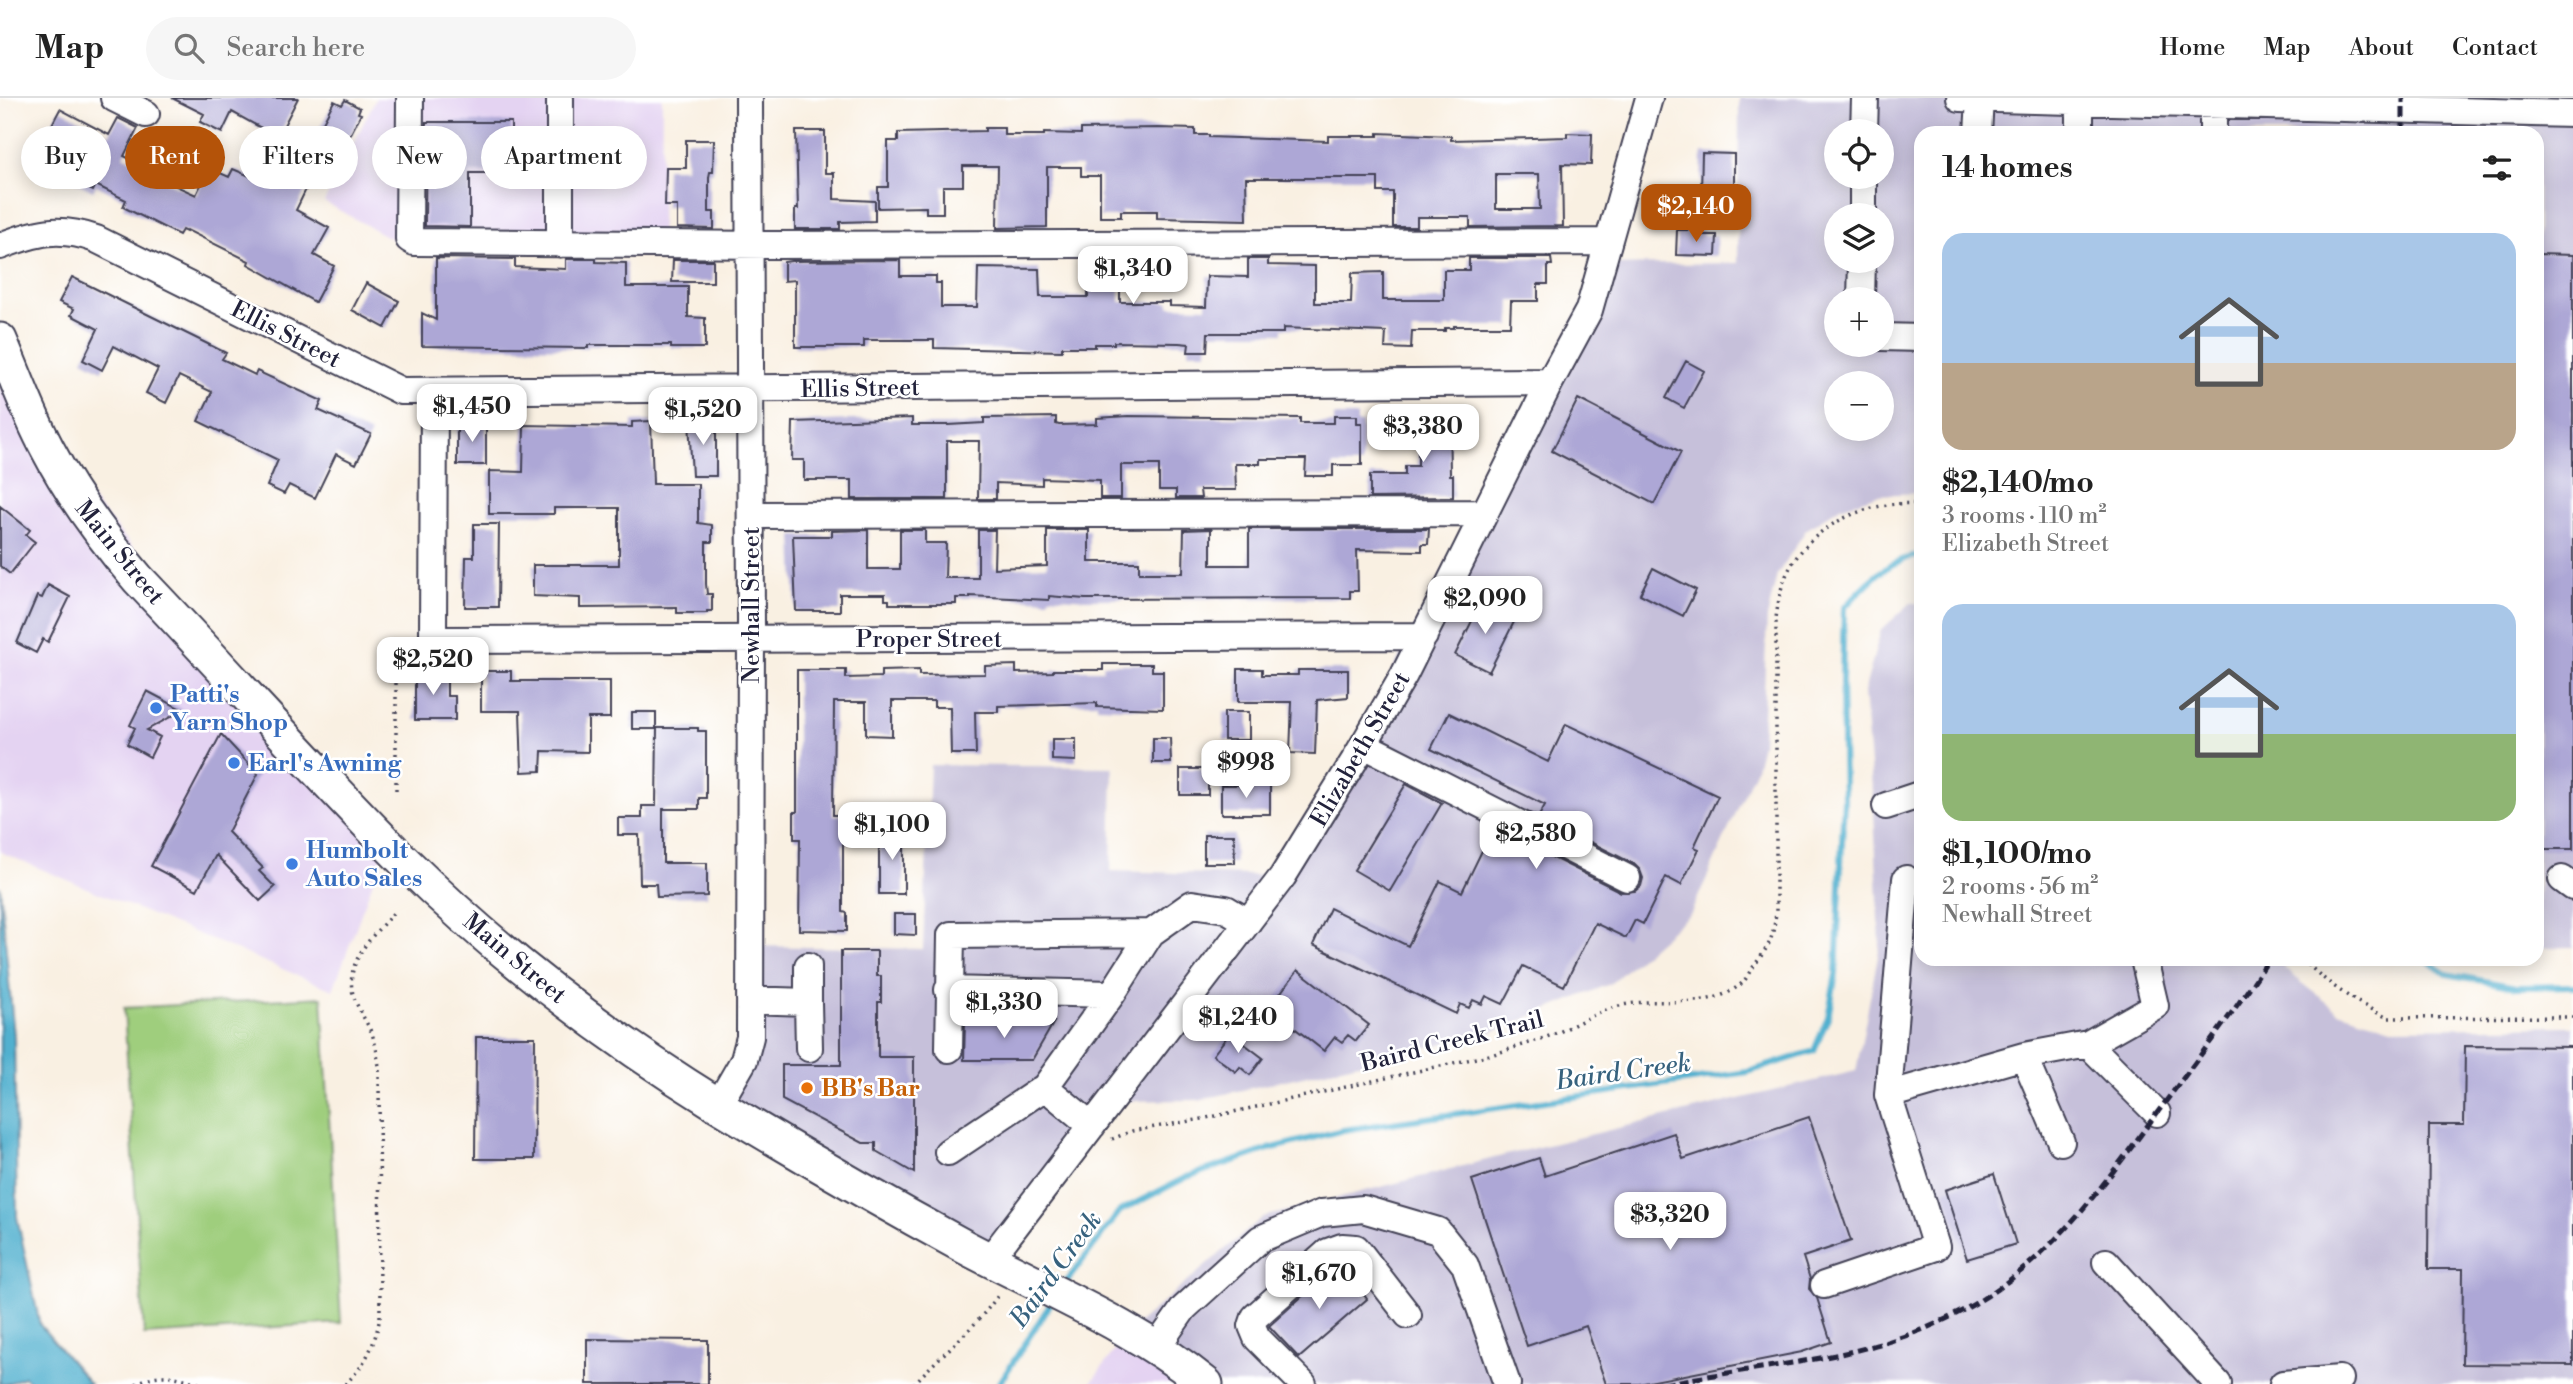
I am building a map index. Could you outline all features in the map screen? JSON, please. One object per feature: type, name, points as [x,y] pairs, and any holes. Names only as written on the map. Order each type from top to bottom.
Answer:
[{"type":"main road","name":"Main Street","points":[[0,340],[52,457],[76,499],[105,541],[368,825],[462,914],[572,1006],[718,1105],[905,1213],[1156,1349],[1206,1384]]},
{"type":"street","points":[[114,98],[146,114]]},
{"type":"street","points":[[410,98],[409,239],[414,242],[750,245],[1608,242]]},
{"type":"street","points":[[560,98],[560,244]]},
{"type":"street","name":"Newhall Street","points":[[718,1105],[749,1047],[749,98]]},
{"type":"street","name":"Elizabeth Street","points":[[1011,1270],[1099,1134],[1298,853],[1364,745],[1424,636],[1550,382],[1589,310],[1649,98]]},
{"type":"street","points":[[1864,119],[1865,98]]},
{"type":"street","points":[[1960,98],[2080,102],[2162,101],[2213,106],[2521,105],[2573,114]]},
{"type":"street","points":[[1979,126],[1980,99]]},
{"type":"street","points":[[2080,102],[2080,126]]},
{"type":"street","points":[[2213,106],[2213,126]]},
{"type":"street","name":"Ellis Street","points":[[0,246],[39,233],[74,232],[96,239],[401,391],[1550,382]]},
{"type":"street","points":[[1894,337],[1914,338]]},
{"type":"street","points":[[425,645],[434,391]]},
{"type":"street","points":[[751,515],[1484,513]]},
{"type":"street","name":"Proper Street","points":[[425,645],[1424,636]]},
{"type":"street","points":[[1364,745],[1627,878]]},
{"type":"street","points":[[1885,806],[1914,797]]},
{"type":"street","points":[[1824,1285],[1936,1247],[1888,1095],[1906,879]]},
{"type":"street","points":[[948,1152],[1045,1087],[1112,994],[1151,933],[1192,904],[1226,909],[1248,922]]},
{"type":"street","points":[[949,1049],[951,935],[1151,933]]},
{"type":"street","points":[[808,966],[809,1048]]},
{"type":"street","points":[[1888,1095],[2024,1056],[2088,1044],[2155,1006],[2146,966]]},
{"type":"street","points":[[948,990],[1112,994]]},
{"type":"street","points":[[750,1000],[808,1002]]},
{"type":"street","points":[[2088,1044],[2157,1114]]},
{"type":"street","points":[[2024,1056],[2061,1142]]},
{"type":"street","points":[[1045,1087],[1099,1134]]},
{"type":"street","points":[[1156,1349],[1184,1308],[1260,1239],[1322,1213],[1363,1209],[1438,1231],[1465,1265],[1507,1384]]},
{"type":"street","points":[[1303,1384],[1257,1338],[1252,1326],[1255,1317],[1328,1252],[1342,1247],[1356,1248],[1408,1315]]},
{"type":"street","points":[[2106,1262],[2218,1384]]},
{"type":"street","points":[[2283,1384],[2340,1379]]},
{"type":"path","name":"Baird Creek Trail","points":[[1099,1134],[1202,1119],[1493,1054],[1530,1043],[1590,1016],[1626,1004],[1708,1000],[1743,983],[1766,952],[1773,934],[1776,913],[1776,618],[1785,576],[1807,545],[1844,517],[1884,505],[1914,503]]},
{"type":"path","points":[[396,790],[396,668],[402,658],[425,645]]},
{"type":"path","points":[[345,1384],[372,1351],[380,1317],[379,1066],[373,1036],[353,994],[351,979],[354,965],[361,953],[396,910]]},
{"type":"path","points":[[2311,966],[2331,985],[2388,1018],[2573,1017]]},
{"type":"path","points":[[914,1384],[982,1317],[1011,1270]]},
{"type":"path","points":[[136,1384],[159,1375],[174,1376],[201,1384]]},
{"type":"shaded area","points":[[376,98],[662,98],[661,245],[410,249],[324,202],[330,189],[358,189],[358,134]]},
{"type":"shaded area","points":[[1739,98],[2573,98],[2573,947],[2544,948],[2544,126],[1914,126],[1914,493],[1877,495],[1840,507],[1806,530],[1777,575],[1767,617],[1762,744],[1756,768],[1691,913],[1610,984],[1493,1032],[1199,1100],[1111,1101],[990,1259],[718,1105],[736,1072],[750,946],[923,949],[930,765],[1113,767],[1111,871],[1283,876],[1298,853],[1602,265],[1738,263]]},
{"type":"shaded area","points":[[0,340],[46,446],[387,843],[333,990],[0,852]]},
{"type":"shaded area","points":[[1914,603],[1914,966],[2283,966],[2338,1011],[2392,1028],[2573,1026],[2573,1384],[1206,1384],[1128,1332],[1263,1217],[1514,1153],[1856,1071],[1880,945],[1874,812],[1864,692],[1881,630]]},
{"type":"shaded area","points":[[1128,1332],[1206,1384],[1090,1384]]},
{"type":"green space","points":[[322,997],[341,1323],[144,1335],[124,1008]]},
{"type":"water","points":[[0,886],[14,1036],[17,1217],[40,1325],[90,1384],[31,1384],[24,1377],[0,1384]]},
{"type":"building","points":[[172,98],[298,98],[284,126],[258,126],[232,112],[225,127],[208,126],[200,122],[204,114]]},
{"type":"building","points":[[345,100],[360,108],[358,113],[361,114],[355,126],[321,126],[334,101],[342,105]]},
{"type":"building","points":[[60,109],[92,126],[51,126]]},
{"type":"building","points":[[118,118],[134,126],[125,126],[125,189],[183,189],[196,195],[199,189],[225,189],[225,175],[229,177],[233,169],[239,172],[239,189],[306,189],[296,210],[329,228],[314,255],[334,266],[315,302],[248,264],[249,261],[187,230],[182,230],[179,235],[123,207],[126,200],[104,189],[111,189],[111,131]]},
{"type":"building","points":[[426,122],[511,122],[511,126],[481,126],[481,173],[470,173],[470,227],[425,226],[425,189],[467,189],[467,126],[426,126]]},
{"type":"building","points":[[985,128],[1004,128],[1004,135],[1044,135],[1081,134],[1081,129],[1195,129],[1195,135],[1209,137],[1328,141],[1328,136],[1378,136],[1378,133],[1451,136],[1451,140],[1592,134],[1591,165],[1562,164],[1563,226],[1470,227],[1470,217],[1417,217],[1417,227],[1393,227],[1393,192],[1378,192],[1378,178],[1246,178],[1247,220],[1157,218],[1157,211],[1121,211],[1121,217],[1100,217],[1100,176],[1081,176],[1081,167],[1047,167],[1047,227],[997,228],[998,166],[963,166],[963,186],[943,186],[943,213],[926,213],[926,207],[878,208],[878,187],[888,187],[888,141],[898,141],[898,133],[985,131]],"holes":[[[1496,174],[1539,174],[1540,209],[1496,209]]]},
{"type":"building","points":[[796,131],[825,131],[825,173],[834,173],[834,199],[875,201],[875,221],[840,222],[840,229],[795,229],[795,209],[798,209]]},
{"type":"building","points":[[686,140],[714,140],[713,172],[710,172],[709,177],[709,212],[714,212],[714,229],[677,228],[677,206],[665,206],[666,168],[686,168]]},
{"type":"building","points":[[1702,153],[1734,154],[1734,193],[1701,193]]},
{"type":"building","points":[[1677,230],[1703,230],[1703,235],[1717,235],[1716,256],[1676,255]]},
{"type":"building","points":[[2544,254],[2573,255],[2573,849],[2544,849]]},
{"type":"building","points":[[436,258],[515,259],[515,267],[566,269],[566,259],[626,263],[626,287],[688,287],[688,317],[705,318],[705,348],[671,348],[671,345],[588,345],[588,348],[422,346],[422,313],[436,320]]},
{"type":"building","points":[[1469,258],[1551,258],[1552,265],[1548,265],[1548,284],[1538,284],[1538,301],[1511,301],[1510,326],[1454,326],[1445,328],[1445,331],[1412,331],[1411,349],[1385,348],[1386,332],[1283,328],[1283,333],[1208,333],[1207,352],[1188,352],[1189,344],[1114,342],[1095,344],[1095,347],[1062,347],[1062,351],[934,348],[934,340],[864,340],[864,347],[795,347],[795,280],[784,281],[784,262],[900,260],[900,276],[936,276],[936,283],[941,283],[941,307],[977,307],[978,268],[1039,269],[1040,297],[1088,297],[1089,260],[1120,260],[1120,302],[1170,302],[1170,306],[1206,307],[1207,276],[1248,277],[1248,259],[1268,259],[1268,265],[1315,266],[1315,303],[1351,303],[1352,273],[1383,272],[1383,300],[1444,300],[1444,270],[1469,270]]},
{"type":"building","points":[[673,260],[713,260],[713,282],[672,282]]},
{"type":"building","points":[[72,277],[226,353],[222,359],[255,375],[257,371],[322,401],[318,410],[371,434],[356,464],[336,454],[315,498],[289,485],[284,494],[267,486],[278,460],[198,421],[212,392],[179,376],[166,403],[146,393],[158,369],[114,346],[102,370],[83,360],[98,329],[71,315],[74,309],[59,302]]},
{"type":"building","points":[[366,283],[399,301],[385,328],[352,310]]},
{"type":"building","points":[[1686,361],[1704,371],[1684,408],[1666,398]]},
{"type":"building","points":[[1578,399],[1681,452],[1654,504],[1552,451]]},
{"type":"building","points":[[1449,410],[1453,497],[1370,498],[1370,475],[1405,475],[1405,466],[1418,466],[1418,411]]},
{"type":"building","points":[[1334,416],[1357,416],[1357,423],[1362,423],[1362,465],[1333,465],[1333,476],[1305,476],[1306,459],[1260,459],[1260,464],[1235,464],[1236,490],[1200,490],[1201,498],[1176,498],[1176,490],[1159,490],[1159,465],[1121,465],[1121,498],[1100,498],[1100,480],[1042,478],[1042,485],[996,483],[996,499],[978,499],[979,441],[947,441],[947,499],[852,499],[852,480],[804,480],[804,460],[792,460],[793,422],[912,418],[912,425],[948,425],[984,423],[984,418],[1056,417],[1056,424],[1059,425],[1097,424],[1097,418],[1300,418],[1300,423],[1334,423]]},
{"type":"building","points":[[716,418],[716,476],[692,476],[689,419]]},
{"type":"building","points":[[651,421],[653,484],[698,484],[698,523],[712,525],[712,542],[706,542],[706,584],[707,594],[712,594],[712,611],[677,613],[677,607],[580,608],[580,598],[533,596],[533,565],[619,565],[619,508],[554,508],[554,514],[489,514],[489,471],[523,472],[524,425],[632,427],[632,422]]},
{"type":"building","points":[[457,424],[486,424],[486,465],[457,465]]},
{"type":"building","points":[[0,506],[30,530],[26,535],[35,542],[10,574],[0,566]]},
{"type":"building","points":[[474,524],[499,524],[498,607],[465,607],[466,557],[474,557]]},
{"type":"building","points":[[1211,529],[1211,565],[1249,565],[1249,529],[1429,529],[1428,544],[1422,544],[1422,551],[1357,550],[1358,591],[1350,591],[1350,598],[1085,599],[1049,596],[1049,600],[970,596],[956,598],[956,604],[889,604],[889,600],[885,600],[885,594],[840,594],[840,611],[796,611],[793,536],[832,536],[832,531],[868,530],[868,569],[900,569],[900,530],[925,530],[925,543],[946,543],[945,578],[978,578],[978,530],[995,530],[994,568],[1047,566],[1047,530],[1089,530],[1089,562],[1139,562],[1139,573],[1183,573],[1184,530]]},
{"type":"building","points":[[1653,568],[1696,590],[1683,616],[1640,594]]},
{"type":"building","points":[[48,585],[70,597],[48,642],[43,639],[36,653],[17,643],[37,596],[42,598]]},
{"type":"building","points":[[1479,599],[1516,618],[1489,672],[1455,655],[1473,619],[1471,614]]},
{"type":"building","points":[[1103,664],[1152,664],[1152,671],[1163,671],[1163,709],[1097,707],[1097,703],[998,706],[998,712],[975,712],[976,754],[951,754],[950,707],[934,707],[934,701],[892,701],[892,736],[866,735],[866,702],[834,702],[833,815],[848,815],[847,844],[843,844],[843,912],[847,913],[847,931],[799,930],[800,839],[794,839],[794,812],[797,812],[797,670],[846,670],[846,678],[881,677],[881,671],[919,670],[919,675],[985,674],[985,666],[1016,665],[1016,673],[1103,670]]},
{"type":"building","points":[[1238,669],[1262,669],[1262,675],[1298,675],[1298,670],[1348,670],[1348,697],[1317,700],[1315,754],[1290,753],[1292,702],[1238,702]]},
{"type":"building","points":[[481,671],[511,671],[511,681],[610,681],[610,718],[588,718],[588,752],[542,751],[541,771],[522,772],[520,711],[481,711]]},
{"type":"building","points":[[415,672],[447,672],[447,696],[455,696],[455,720],[415,720]]},
{"type":"building","points":[[147,691],[183,710],[147,730],[160,737],[150,757],[127,744],[135,728],[130,725]]},
{"type":"building","points":[[632,712],[656,712],[656,729],[632,729]]},
{"type":"building","points":[[1224,712],[1249,712],[1249,740],[1224,740]]},
{"type":"building","points":[[1449,713],[1548,762],[1566,724],[1718,796],[1694,847],[1699,849],[1681,885],[1666,877],[1643,924],[1635,920],[1626,938],[1595,923],[1564,986],[1523,966],[1503,1004],[1486,996],[1482,1004],[1473,1000],[1469,1008],[1460,1004],[1456,1014],[1313,945],[1330,908],[1408,946],[1440,881],[1462,892],[1493,828],[1621,892],[1635,891],[1641,886],[1643,878],[1634,864],[1539,816],[1545,805],[1431,749]]},
{"type":"building","points":[[657,728],[698,728],[698,731],[706,731],[706,798],[699,798],[699,809],[663,809],[663,863],[707,863],[707,896],[657,897],[656,884],[640,884],[639,835],[618,835],[618,818],[642,818],[642,806],[656,806]]},
{"type":"building","points":[[221,734],[258,774],[228,832],[263,868],[259,871],[275,887],[260,901],[216,855],[197,890],[151,866]]},
{"type":"building","points":[[1153,738],[1170,738],[1171,763],[1153,763]]},
{"type":"building","points":[[1052,739],[1076,739],[1076,761],[1052,760]]},
{"type":"building","points":[[1180,769],[1208,769],[1208,795],[1180,795]]},
{"type":"building","points":[[1406,784],[1442,803],[1390,891],[1354,870]]},
{"type":"building","points":[[1221,785],[1270,785],[1270,814],[1221,814]]},
{"type":"building","points":[[879,830],[904,830],[904,894],[879,894]]},
{"type":"building","points":[[1204,835],[1234,835],[1235,863],[1204,863]]},
{"type":"building","points":[[894,914],[916,914],[916,935],[894,934]]},
{"type":"building","points":[[841,951],[877,951],[877,976],[881,976],[878,1057],[914,1057],[914,1173],[876,1151],[876,1143],[863,1143],[782,1100],[782,1065],[841,1065]]},
{"type":"building","points":[[1298,970],[1369,1025],[1356,1041],[1348,1035],[1342,1042],[1335,1037],[1324,1051],[1269,1008]]},
{"type":"building","points":[[965,1022],[1054,1022],[1032,1060],[964,1060]]},
{"type":"building","points":[[1230,1033],[1263,1058],[1250,1075],[1240,1067],[1236,1072],[1213,1055]]},
{"type":"building","points":[[476,1037],[535,1037],[534,1159],[475,1159]]},
{"type":"building","points":[[2465,1046],[2573,1047],[2573,1365],[2462,1364],[2463,1269],[2428,1269],[2429,1125],[2464,1125]]},
{"type":"building","points":[[1809,1117],[1851,1241],[1803,1257],[1810,1279],[1809,1289],[1817,1298],[1831,1342],[1802,1352],[1639,1384],[1606,1384],[1586,1326],[1527,1346],[1472,1180],[1539,1158],[1545,1176],[1674,1133],[1683,1159]]},
{"type":"building","points":[[1994,1174],[2016,1244],[1967,1259],[1945,1190]]},
{"type":"building","points":[[1342,1264],[1365,1290],[1362,1292],[1367,1299],[1299,1358],[1269,1326],[1336,1266]]},
{"type":"building","points":[[587,1339],[708,1340],[708,1384],[587,1384]]},
{"type":"waterway","name":"Baird Creek","points":[[1064,1285],[1120,1211],[1187,1177],[1269,1149],[1343,1130],[1748,1072],[1814,1051],[1828,1017],[1836,974],[1844,798],[1844,608],[1878,574],[1899,561],[1914,557]]},
{"type":"waterway","name":"Baird Creek","points":[[2435,966],[2447,974],[2516,987],[2573,986]]},
{"type":"waterway","name":"Baird Creek","points":[[999,1384],[1051,1303]]},
{"type":"railway","points":[[2403,98],[2403,126]]},
{"type":"railway","points":[[1664,1384],[1800,1362],[1868,1347],[1933,1325],[1970,1307],[2003,1285],[2060,1235],[2085,1206],[2214,1037],[2264,966]]},
{"type":"place","name":"Patti's Yarn Shop","points":[[156,708]]},
{"type":"place","name":"Earl's Awning","points":[[234,763]]},
{"type":"place","name":"Humbolt Auto Sales","points":[[292,864]]},
{"type":"place","name":"BB's Bar","points":[[807,1088]]}]
